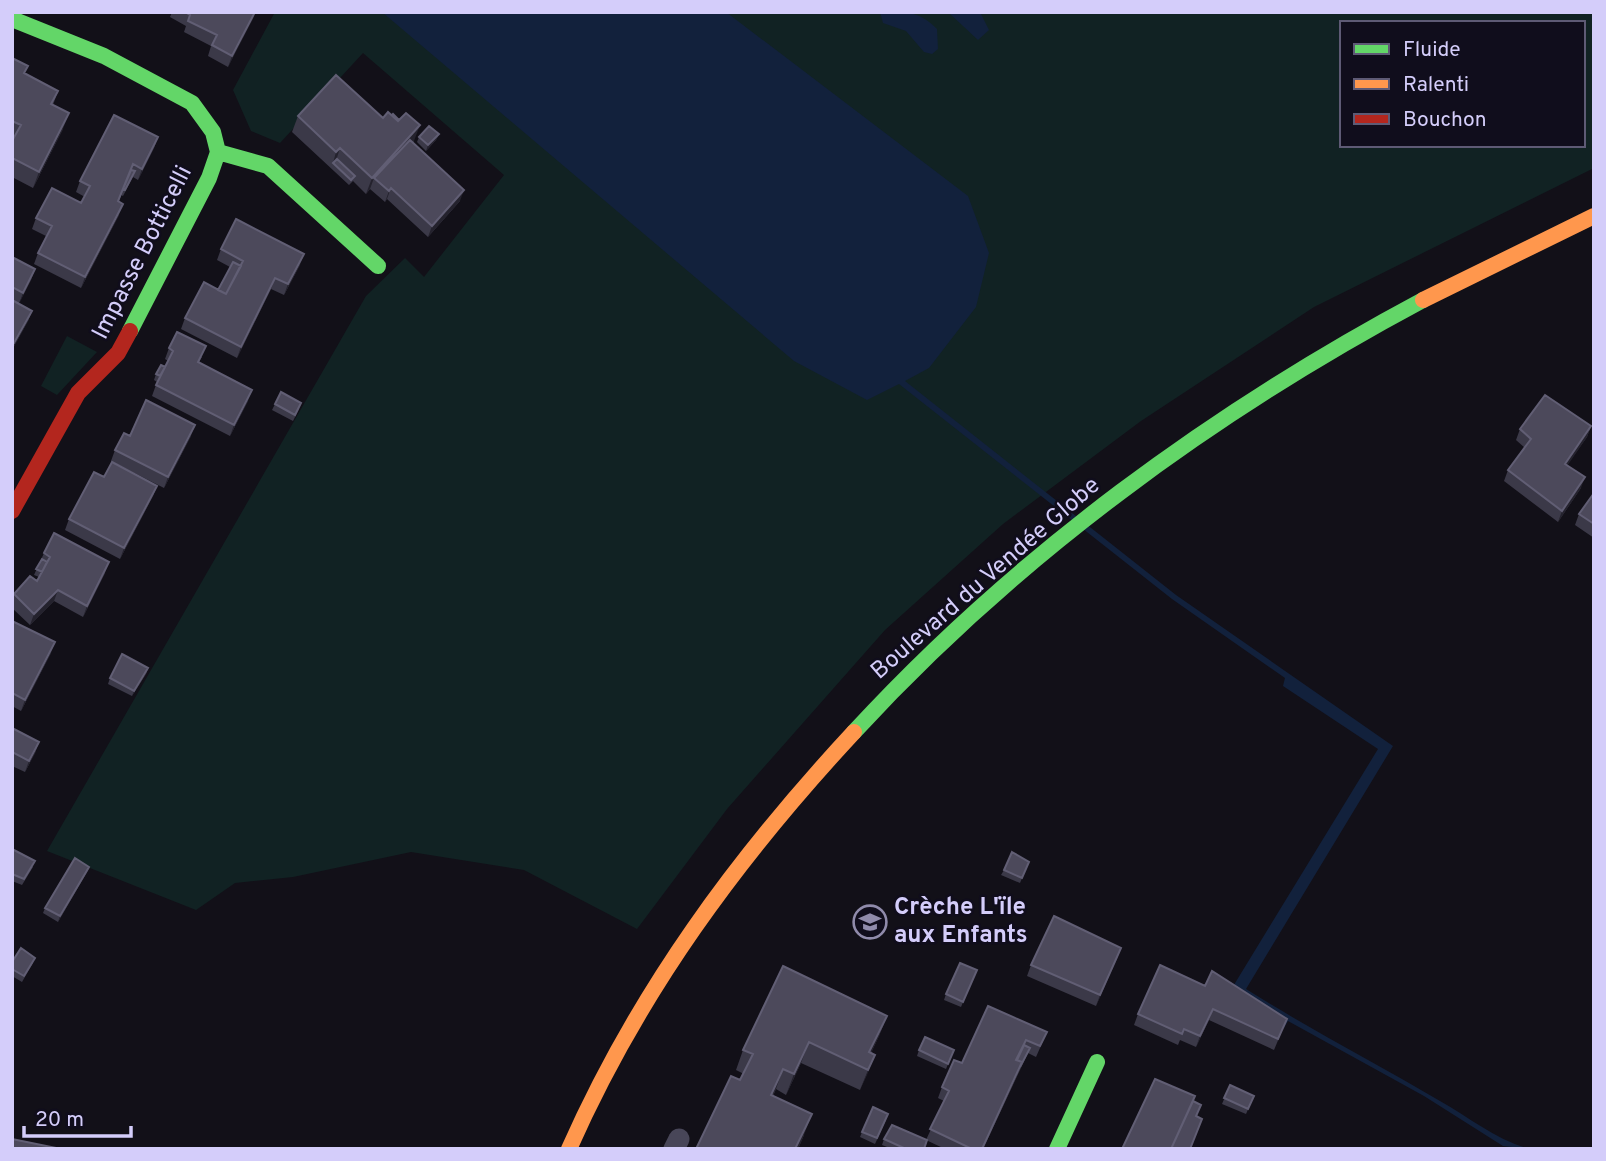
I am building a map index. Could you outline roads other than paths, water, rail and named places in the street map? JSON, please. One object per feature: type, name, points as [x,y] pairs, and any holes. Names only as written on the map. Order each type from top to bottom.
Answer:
[{"type":"main road","points":[[12,19],[104,56],[192,103],[213,132],[218,152],[268,166],[378,266]]},
{"type":"main road","name":"Impasse Botticelli","points":[[12,511],[78,393],[118,353],[209,178],[218,152]]},
{"type":"main road","name":"Boulevard du Vendée Globe","points":[[569,1149],[608,1065],[654,985],[725,881],[860,723],[974,613],[1106,501],[1237,408],[1413,304],[1498,259],[1594,216]]},
{"type":"main road","points":[[1057,1149],[1097,1062]]},
{"type":"water","points":[[382,12],[726,12],[968,196],[989,253],[976,307],[929,368],[905,381],[1176,595],[1393,746],[1246,989],[1494,1134],[1529,1149],[1503,1146],[1424,1096],[1288,1021],[1284,1028],[1229,993],[1378,749],[1283,686],[1285,678],[1172,599],[899,384],[867,400],[794,361]]},
{"type":"water","points":[[880,12],[904,12],[924,18],[937,29],[938,49],[932,54],[924,52],[906,31],[883,23]]},
{"type":"water","points":[[948,12],[980,12],[989,30],[978,40]]},
{"type":"place","name":"Crèche L'ïle aux Enfants","points":[[870,922]]}]
